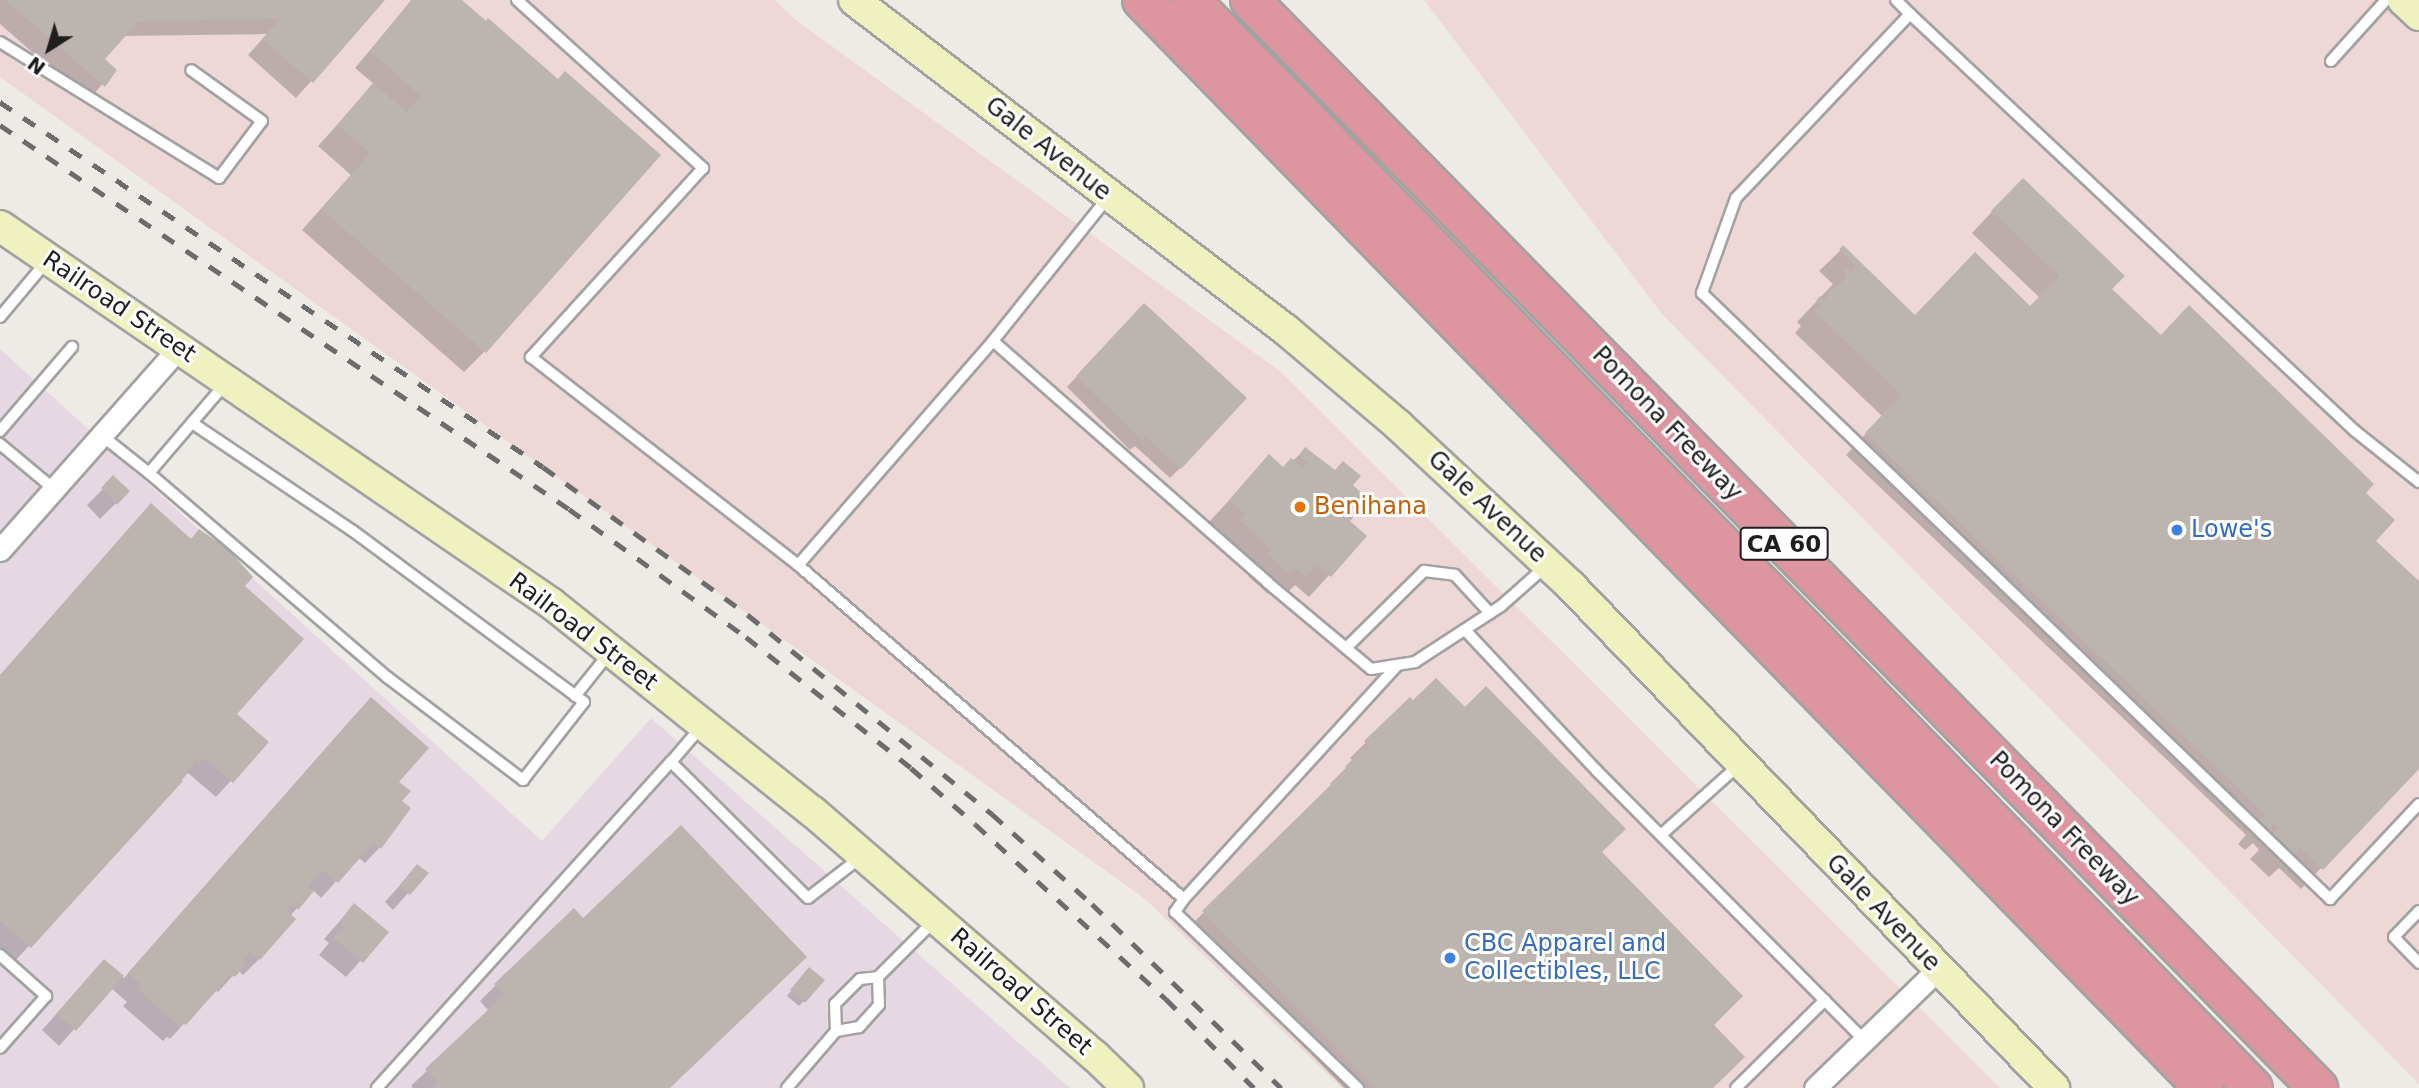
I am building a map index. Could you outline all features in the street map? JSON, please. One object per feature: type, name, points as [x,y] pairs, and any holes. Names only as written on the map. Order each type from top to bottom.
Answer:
[{"type":"highway","name":"CA 60","points":[[1142,0],[2204,1088]]},
{"type":"highway","points":[[1190,0],[2253,1088]]},
{"type":"highway","points":[[1216,0],[2275,1088]]},
{"type":"highway","name":"Pomona Freeway","points":[[1251,0],[2318,1088]]},
{"type":"main road","name":"Gale Avenue","points":[[855,0],[1296,339],[1399,426],[1548,564],[2053,1088]]},
{"type":"main road","points":[[2403,0],[2419,15]]},
{"type":"main road","name":"Railroad Street","points":[[0,226],[552,604],[863,855],[1128,1088]]},
{"type":"street","points":[[0,550],[179,348]]},
{"type":"street","points":[[1823,1085],[1864,1040],[1937,970]]},
{"type":"lane","points":[[517,0],[703,168],[531,357],[798,565],[1184,899]]},
{"type":"lane","points":[[1896,0],[2355,431],[2419,482]]},
{"type":"lane","points":[[2331,61],[2386,0]]},
{"type":"lane","points":[[1910,15],[1735,198],[1702,293],[2330,899],[2419,804]]},
{"type":"lane","points":[[0,42],[219,178],[262,121],[191,70]]},
{"type":"lane","points":[[798,565],[993,341],[1110,196]]},
{"type":"lane","points":[[0,317],[48,258]]},
{"type":"lane","points":[[993,341],[1143,476],[1371,669],[1415,662],[1490,613],[1548,564]]},
{"type":"lane","points":[[0,431],[72,347]]},
{"type":"lane","points":[[149,473],[227,381]]},
{"type":"lane","points":[[101,435],[387,677],[523,780],[584,702],[353,531],[191,423]]},
{"type":"lane","points":[[0,444],[54,489]]},
{"type":"lane","points":[[1346,648],[1424,571],[1455,575],[1490,613]]},
{"type":"lane","points":[[1465,630],[1864,1040]]},
{"type":"lane","points":[[575,696],[611,651]]},
{"type":"lane","points":[[1358,1088],[1175,912],[1398,665]]},
{"type":"lane","points":[[377,1088],[703,724]]},
{"type":"lane","points":[[671,762],[808,898],[863,855]]},
{"type":"lane","points":[[1661,834],[1740,764]]},
{"type":"lane","points":[[2419,911],[2394,937],[2419,963]]},
{"type":"lane","points":[[836,1031],[835,1004],[860,979],[878,977],[936,919]]},
{"type":"lane","points":[[0,956],[46,996],[0,1048]]},
{"type":"lane","points":[[787,1088],[836,1031],[859,1027],[879,1005],[878,977]]},
{"type":"lane","points":[[1736,1088],[1825,1000]]},
{"type":"shaded area","points":[[0,0],[775,0],[797,21],[1281,372],[2000,1088],[1342,1088],[1145,899],[0,77]]},
{"type":"shaded area","points":[[1424,0],[2419,0],[2419,1084],[1662,314]]},
{"type":"shaded area","points":[[0,349],[542,841],[651,718],[1070,1088],[0,1088]]},
{"type":"building","points":[[5,0],[385,0],[313,83],[262,39],[280,19],[139,21],[105,59],[117,70],[105,87]]},
{"type":"building","points":[[411,0],[462,0],[486,21],[488,18],[558,79],[565,71],[661,155],[486,353],[321,209],[370,153],[337,125],[373,83],[407,112],[421,96],[370,51]]},
{"type":"building","name":"Lowe's","points":[[2023,178],[2125,276],[2112,289],[2161,335],[2189,305],[2374,484],[2366,493],[2395,520],[2376,541],[2419,581],[2419,769],[2323,870],[2300,848],[2291,858],[2269,838],[2278,828],[2274,824],[2267,831],[2257,822],[2265,814],[1865,433],[1901,395],[1814,311],[1820,304],[1816,301],[1820,296],[1824,300],[1832,287],[1835,289],[1847,276],[1843,272],[1847,268],[1851,272],[1856,266],[1839,250],[1843,245],[1915,315],[1975,252],[2030,306],[2059,276],[1991,211]]},
{"type":"building","points":[[1144,303],[1247,398],[1181,469],[1146,437],[1142,441],[1076,376]]},
{"type":"building","name":"Benihana","points":[[1305,447],[1335,470],[1343,461],[1361,476],[1353,485],[1369,500],[1350,521],[1367,536],[1331,577],[1317,565],[1306,577],[1295,568],[1290,575],[1267,555],[1271,550],[1240,520],[1245,514],[1229,500],[1269,454],[1283,467],[1291,458],[1303,468],[1307,463],[1299,455]]},
{"type":"building","points":[[113,475],[130,491],[117,505],[101,488]]},
{"type":"building","points":[[151,503],[191,539],[199,529],[228,549],[253,577],[245,586],[304,639],[237,714],[269,742],[233,783],[204,758],[199,764],[196,761],[181,779],[183,781],[31,948],[0,921],[0,675]]},
{"type":"building","points":[[1436,678],[1465,707],[1486,686],[1626,829],[1602,852],[1743,996],[1714,1025],[1745,1057],[1713,1088],[1375,1088],[1202,911],[1347,769],[1345,767],[1363,748],[1366,750],[1369,747],[1364,741],[1410,697],[1413,700]]},
{"type":"building","points":[[371,697],[429,748],[399,782],[411,791],[402,801],[411,808],[381,849],[374,842],[338,883],[322,870],[308,886],[314,891],[298,910],[293,904],[287,911],[296,919],[260,960],[250,952],[243,960],[247,963],[235,977],[231,974],[186,1025],[183,1023],[180,1027],[138,990],[141,985],[128,973]]},
{"type":"building","points":[[681,825],[807,957],[670,1088],[432,1088],[438,1082],[425,1069],[504,995],[494,984],[574,908],[583,918]]},
{"type":"building","points":[[417,864],[429,873],[410,895],[399,886]]},
{"type":"building","points":[[354,903],[389,932],[363,963],[333,938],[344,927],[339,922]]},
{"type":"building","points":[[104,959],[124,976],[76,1031],[56,1014]]},
{"type":"building","points":[[809,967],[825,980],[805,1003],[790,990]]},
{"type":"railway","points":[[0,102],[543,467],[748,615],[992,814],[1092,904],[1281,1088]]},
{"type":"railway","points":[[0,125],[569,509],[746,637],[911,768],[975,824],[1166,999],[1254,1088]]},
{"type":"place","name":"Benihana","points":[[1300,507]]},
{"type":"place","name":"Lowe's","points":[[2177,530]]},
{"type":"place","name":"CBC Apparel and Collectibles, LLC","points":[[1450,958]]}]
